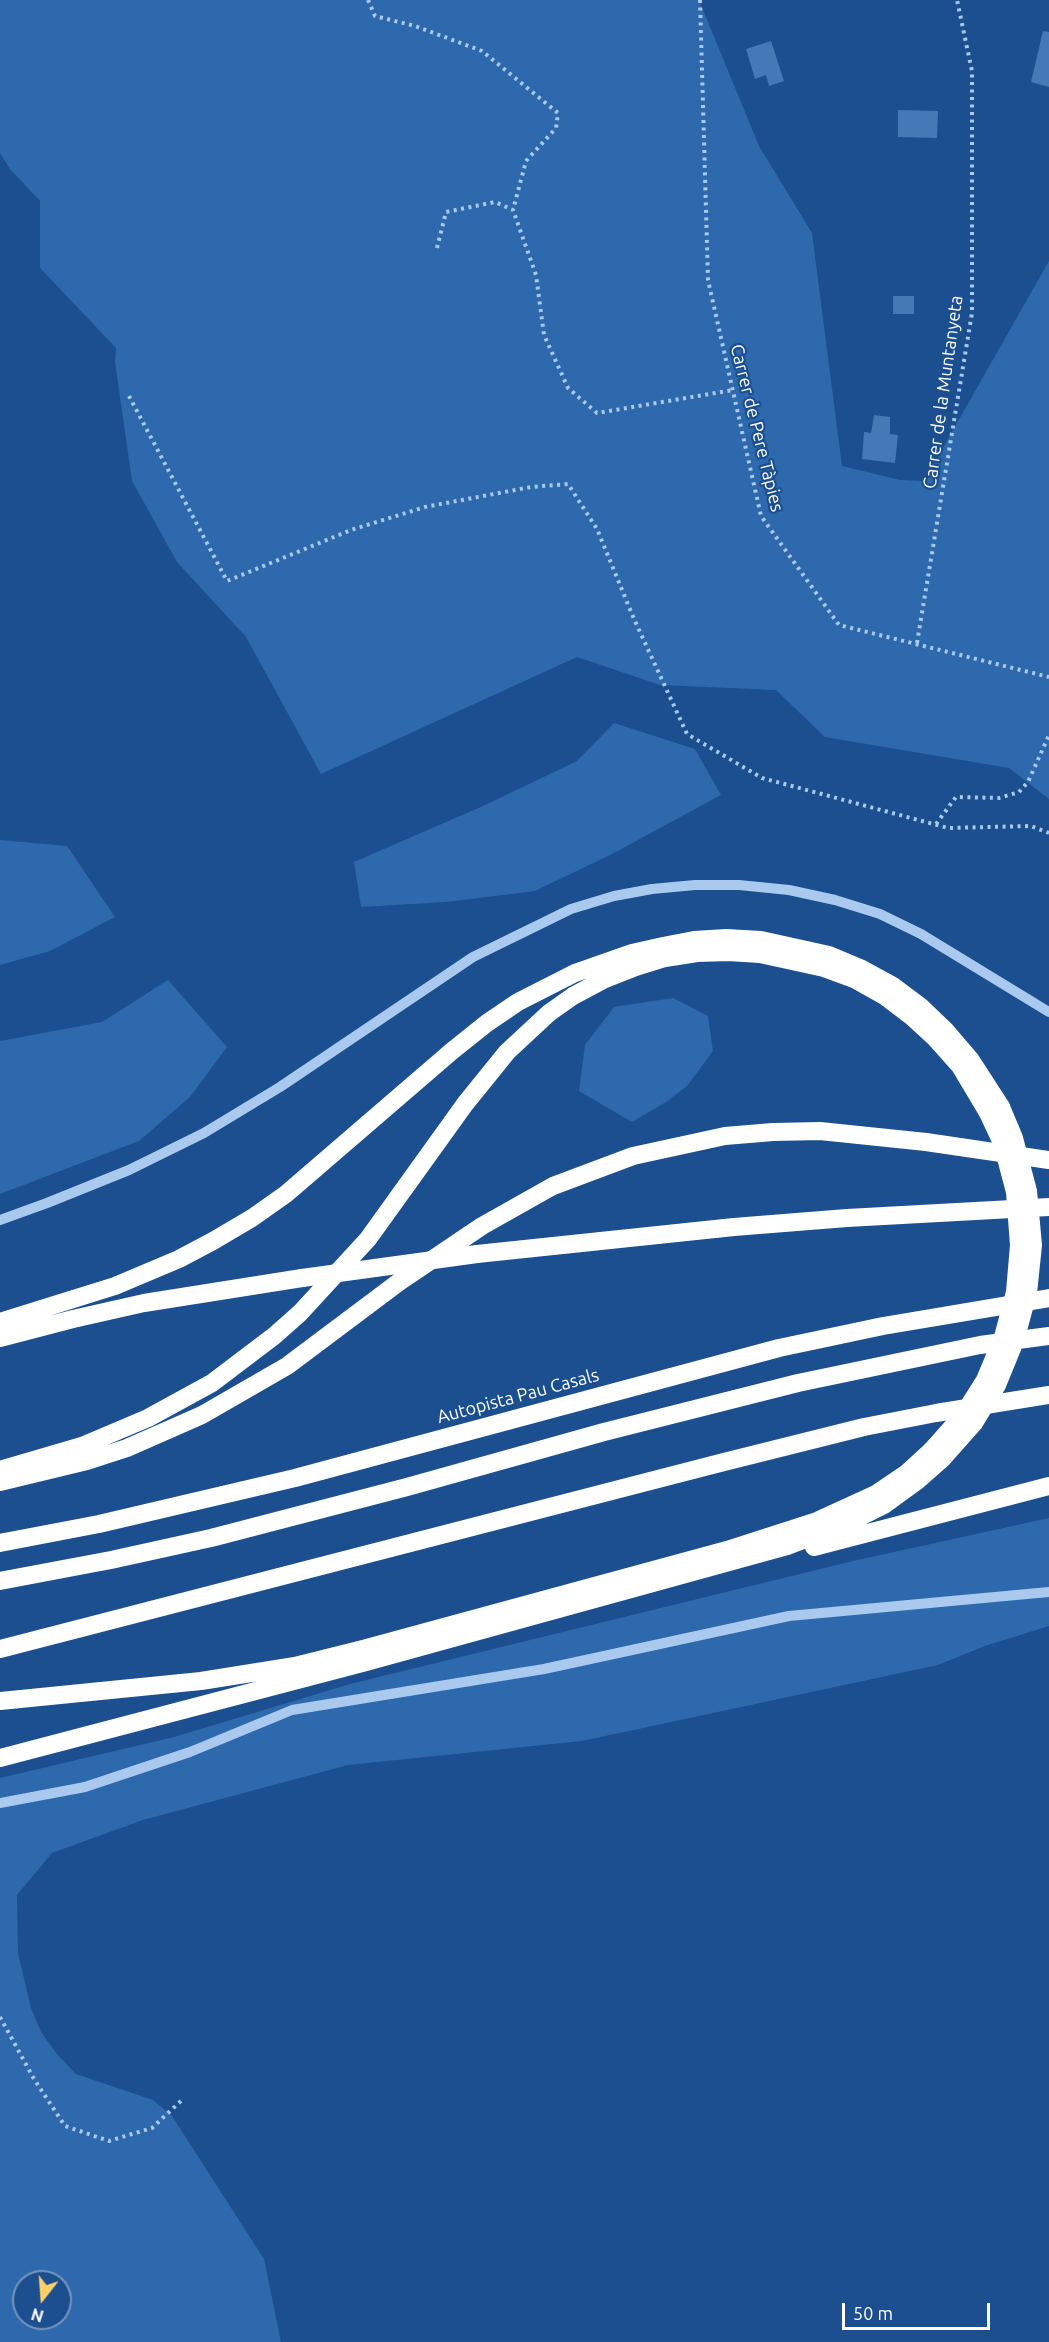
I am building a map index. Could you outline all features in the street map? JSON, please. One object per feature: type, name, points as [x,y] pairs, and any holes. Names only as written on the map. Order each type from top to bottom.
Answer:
[{"type":"highway","points":[[0,1322],[115,1286],[213,1241],[252,1218],[286,1194],[452,1051],[510,1008],[549,985],[575,973],[632,953],[663,946],[716,939],[761,940],[829,956],[860,968],[892,986],[921,1007],[970,1059],[994,1110],[1015,1192],[1019,1245],[1015,1292],[1003,1337],[985,1380],[937,1455],[917,1482],[892,1499],[850,1522],[787,1546],[0,1758]]},
{"type":"highway","points":[[0,1470],[82,1446],[148,1418],[212,1383],[267,1342],[300,1313],[368,1239],[465,1104],[507,1052],[549,1013],[573,996],[603,980],[636,967],[666,958],[728,952],[793,959],[824,968],[854,980],[894,1004],[936,1040],[960,1066],[994,1110]]},
{"type":"highway","points":[[0,1482],[46,1473],[97,1458],[202,1415],[287,1366],[399,1282],[482,1226],[554,1186],[633,1156],[725,1136],[820,1131],[926,1142],[1049,1160]]},
{"type":"highway","points":[[0,1338],[73,1318],[144,1303],[477,1254],[734,1227],[1049,1206]]},
{"type":"highway","name":"Autopista Pau Casals","points":[[0,1543],[99,1524],[295,1478],[779,1348],[883,1326],[1049,1298]]},
{"type":"highway","points":[[0,1581],[111,1560],[233,1533],[636,1424],[798,1383],[969,1347],[1049,1336]]},
{"type":"highway","points":[[0,1649],[842,1433],[936,1413],[1049,1395]]},
{"type":"highway","points":[[0,1701],[212,1680],[296,1666],[374,1646],[716,1553],[818,1521],[876,1494],[937,1455]]},
{"type":"highway","points":[[640,1587],[781,1556],[1049,1486]]},
{"type":"street","points":[[0,1220],[129,1170],[204,1133],[280,1087],[473,957],[571,909],[614,896],[652,889],[695,885],[739,885],[789,890],[835,900],[880,914],[921,934],[1049,1012]]},
{"type":"street","points":[[0,1803],[85,1787],[190,1752],[292,1710],[544,1669],[789,1616],[1049,1592]]},
{"type":"path","points":[[368,0],[375,16],[415,26],[482,51],[558,113],[556,128],[526,161],[513,210],[536,275],[544,335],[568,388],[597,413],[733,390]]},
{"type":"path","name":"Carrer de Pere Tàpies","points":[[700,0],[708,280],[761,516],[838,625],[1049,677]]},
{"type":"path","name":"Carrer de la Muntanyeta","points":[[917,644],[972,313],[972,71],[957,0]]},
{"type":"path","points":[[437,248],[446,212],[495,202],[513,210]]},
{"type":"path","points":[[129,396],[227,581],[351,530],[425,507],[531,487],[568,484],[597,529],[634,619],[687,734],[762,778],[948,828],[1031,826],[1049,832]]},
{"type":"path","points":[[936,824],[956,797],[999,798],[1018,792],[1028,782],[1049,735]]},
{"type":"path","points":[[0,2017],[34,2079],[65,2126],[109,2141],[152,2128],[183,2099]]},
{"type":"shaded area","points":[[0,0],[699,0],[759,146],[812,233],[842,466],[900,480],[924,481],[1049,261],[1049,799],[1009,768],[825,737],[776,690],[660,685],[577,657],[321,774],[246,637],[177,562],[132,481],[115,362],[116,348],[40,268],[40,201],[10,169],[0,153]]},
{"type":"shaded area","points":[[614,723],[695,749],[721,795],[612,854],[535,891],[446,902],[361,907],[354,862],[483,806],[577,761]]},
{"type":"shaded area","points":[[0,840],[67,846],[115,917],[50,951],[0,965]]},
{"type":"shaded area","points":[[168,980],[227,1047],[190,1097],[139,1141],[0,1194],[0,1041],[102,1022]]},
{"type":"shaded area","points":[[673,998],[708,1016],[713,1051],[687,1086],[666,1102],[632,1122],[579,1091],[585,1045],[614,1007]]},
{"type":"shaded area","points":[[1049,1518],[1049,1626],[985,1646],[938,1665],[582,1741],[348,1765],[143,1820],[52,1853],[17,1895],[18,1953],[31,2008],[41,2032],[76,2074],[153,2100],[172,2116],[264,2259],[281,2342],[0,2342],[0,1778],[174,1737],[350,1684],[853,1561]]},
{"type":"building","points":[[1043,31],[1049,32],[1049,87],[1031,82]]},
{"type":"building","points":[[771,41],[784,81],[769,86],[766,75],[755,79],[746,49]]},
{"type":"building","points":[[898,110],[938,111],[937,138],[898,137]]},
{"type":"building","points":[[893,296],[914,296],[914,314],[893,314]]},
{"type":"building","points":[[874,415],[890,417],[890,434],[898,435],[895,463],[862,459],[864,432],[871,433]]}]
